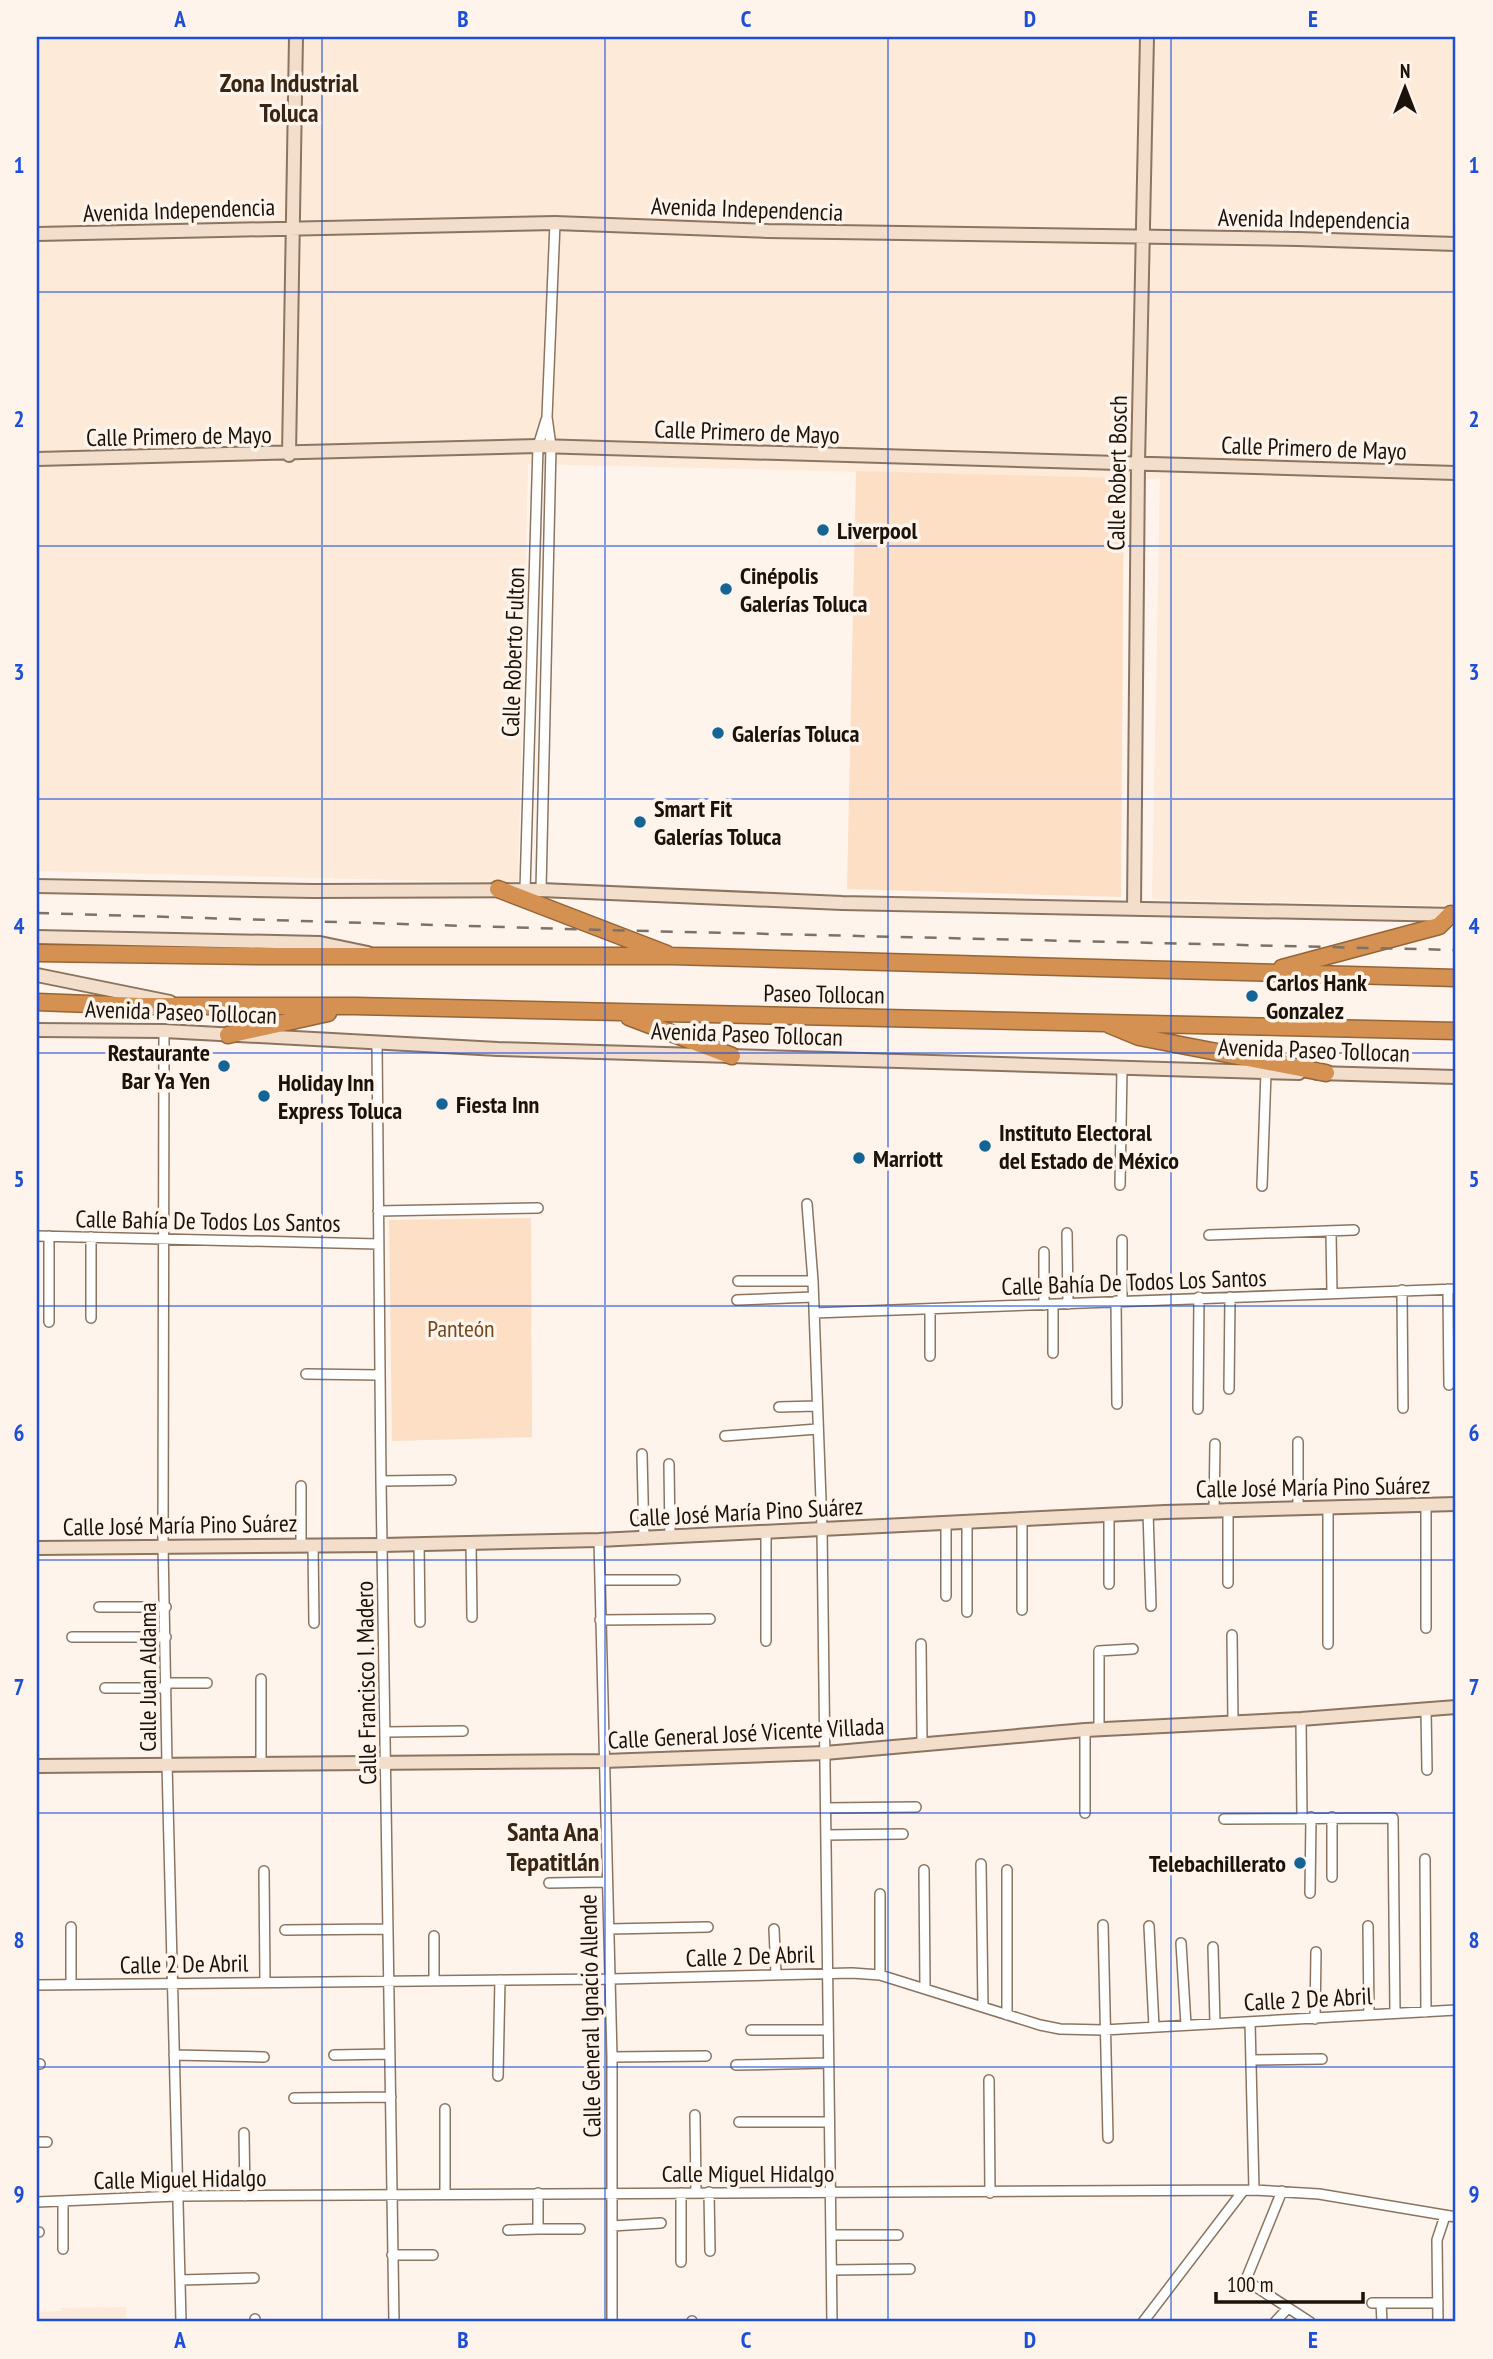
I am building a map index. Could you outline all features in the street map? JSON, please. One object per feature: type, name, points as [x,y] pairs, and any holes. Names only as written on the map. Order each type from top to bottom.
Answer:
[{"type":"highway","points":[[498,889],[672,956]]},
{"type":"highway","points":[[1256,973],[1439,926],[1454,914]]},
{"type":"highway","points":[[37,953],[375,955]]},
{"type":"highway","name":"Paseo Tollocan","points":[[375,955],[672,956],[1456,978]]},
{"type":"highway","name":"Avenida Paseo Tollocan","points":[[37,1002],[191,1007]]},
{"type":"highway","points":[[228,1035],[355,1006]]},
{"type":"highway","name":"Paseo Tollocan","points":[[191,1007],[355,1006],[1456,1031]]},
{"type":"highway","points":[[617,1013],[732,1056]]},
{"type":"highway","points":[[1105,1022],[1139,1037],[1326,1073]]},
{"type":"main road","points":[[289,454],[296,37]]},
{"type":"main road","name":"Calle Robert Bosch","points":[[1134,909],[1138,464],[1147,37]]},
{"type":"main road","name":"Avenida Independencia","points":[[37,234],[555,223],[780,232],[1456,244]]},
{"type":"main road","name":"Calle Primero de Mayo","points":[[37,459],[545,446],[1456,473]]},
{"type":"main road","points":[[37,886],[313,891],[498,889],[842,903],[1454,914]]},
{"type":"main road","points":[[37,937],[320,943],[375,955]]},
{"type":"main road","name":"Avenida Paseo Tollocan","points":[[37,975],[191,1007]]},
{"type":"main road","name":"Avenida Paseo Tollocan","points":[[37,1030],[164,1031],[377,1044],[1122,1069],[1456,1077]]},
{"type":"main road","name":"Calle José María Pino Suárez","points":[[37,1548],[599,1540],[1109,1514],[1456,1504]]},
{"type":"main road","name":"Calle General José Vicente Villada","points":[[37,1766],[604,1761],[825,1754],[1085,1730],[1301,1719],[1456,1707]]},
{"type":"street","name":"Calle Roberto Fulton","points":[[525,890],[555,223]]},
{"type":"street","name":"Calle Roberto Fulton","points":[[541,890],[545,446]]},
{"type":"street","name":"Calle Juan Aldama","points":[[164,1031],[163,1545],[181,2322]]},
{"type":"street","name":"Calle Francisco I. Madero","points":[[377,1044],[379,1375],[394,2322]]},
{"type":"street","points":[[1120,1185],[1122,1069]]},
{"type":"street","points":[[1262,1186],[1266,1072]]},
{"type":"street","points":[[807,1204],[813,1281],[822,1528],[832,2322]]},
{"type":"street","points":[[378,1211],[538,1208]]},
{"type":"street","points":[[1209,1235],[1354,1230]]},
{"type":"street","points":[[1331,1232],[1332,1293]]},
{"type":"street","points":[[1067,1233],[1068,1304]]},
{"type":"street","name":"Calle Bahía De Todos Los Santos","points":[[37,1236],[378,1244]]},
{"type":"street","points":[[49,1237],[49,1322]]},
{"type":"street","points":[[91,1237],[91,1318]]},
{"type":"street","points":[[1117,1404],[1122,1240]]},
{"type":"street","points":[[1044,1252],[1053,1353]]},
{"type":"street","points":[[738,1281],[813,1281]]},
{"type":"street","name":"Calle Bahía De Todos Los Santos","points":[[814,1313],[1452,1289]]},
{"type":"street","points":[[1449,1385],[1452,1289]]},
{"type":"street","points":[[1402,1290],[1403,1408]]},
{"type":"street","points":[[737,1300],[813,1297]]},
{"type":"street","points":[[1198,1409],[1199,1297]]},
{"type":"street","points":[[1229,1389],[1230,1297]]},
{"type":"street","points":[[930,1309],[930,1356]]},
{"type":"street","points":[[306,1374],[379,1375]]},
{"type":"street","points":[[779,1407],[817,1406]]},
{"type":"street","points":[[725,1436],[817,1429]]},
{"type":"street","points":[[1298,1441],[1298,1508]]},
{"type":"street","points":[[1215,1444],[1228,1583]]},
{"type":"street","points":[[642,1454],[644,1538]]},
{"type":"street","points":[[669,1464],[670,1537]]},
{"type":"street","points":[[381,1480],[451,1480]]},
{"type":"street","points":[[301,1486],[314,1623]]},
{"type":"street","points":[[1426,1505],[1426,1628]]},
{"type":"street","points":[[1328,1507],[1328,1644]]},
{"type":"street","points":[[1148,1513],[1151,1606]]},
{"type":"street","points":[[1109,1514],[1110,1584]]},
{"type":"street","points":[[1021,1519],[1022,1610]]},
{"type":"street","points":[[967,1522],[967,1612]]},
{"type":"street","points":[[946,1523],[946,1596]]},
{"type":"street","points":[[766,1531],[766,1641]]},
{"type":"street","name":"Calle General Ignacio Allende","points":[[599,1540],[612,2057],[612,2322]]},
{"type":"street","points":[[471,1543],[472,1617]]},
{"type":"street","points":[[419,1544],[420,1622]]},
{"type":"street","points":[[600,1580],[676,1580]]},
{"type":"street","points":[[99,1607],[166,1607]]},
{"type":"street","points":[[600,1620],[710,1619]]},
{"type":"street","points":[[1232,1636],[1233,1722]]},
{"type":"street","points":[[72,1637],[166,1637]]},
{"type":"street","points":[[921,1644],[922,1744]]},
{"type":"street","points":[[1099,1729],[1098,1651],[1133,1649]]},
{"type":"street","points":[[261,1679],[261,1764]]},
{"type":"street","points":[[105,1688],[206,1683]]},
{"type":"street","points":[[1426,1710],[1427,1770]]},
{"type":"street","points":[[1301,1719],[1310,1893]]},
{"type":"street","points":[[1085,1730],[1085,1812]]},
{"type":"street","points":[[386,1732],[463,1731]]},
{"type":"street","points":[[826,1808],[916,1807]]},
{"type":"street","points":[[1332,1817],[1332,1877]]},
{"type":"street","points":[[1224,1819],[1394,1819],[1395,2013]]},
{"type":"street","points":[[826,1835],[904,1833]]},
{"type":"street","points":[[1424,1859],[1426,2012]]},
{"type":"street","points":[[981,1864],[983,2007]]},
{"type":"street","points":[[924,1870],[925,1987]]},
{"type":"street","points":[[1007,1870],[1007,2015]]},
{"type":"street","points":[[264,1871],[265,1982]]},
{"type":"street","points":[[549,1883],[607,1882]]},
{"type":"street","points":[[880,1894],[880,1975]]},
{"type":"street","points":[[1103,1925],[1108,2138]]},
{"type":"street","points":[[1149,1926],[1154,2027]]},
{"type":"street","points":[[1368,1926],[1369,2015]]},
{"type":"street","points":[[71,1927],[71,1984]]},
{"type":"street","points":[[608,1929],[708,1927]]},
{"type":"street","points":[[285,1930],[388,1929]]},
{"type":"street","points":[[774,1929],[776,1973]]},
{"type":"street","points":[[434,1936],[434,1980]]},
{"type":"street","points":[[1181,1943],[1185,2025]]},
{"type":"street","points":[[1213,1947],[1216,2023]]},
{"type":"street","points":[[1315,2019],[1316,1952]]},
{"type":"street","name":"Calle 2 De Abril","points":[[37,1984],[610,1979],[776,1973],[880,1975],[1060,2029],[1104,2030],[1456,2010]]},
{"type":"street","points":[[498,2076],[500,1980]]},
{"type":"street","points":[[1250,2022],[1254,2190]]},
{"type":"street","points":[[751,2030],[827,2030]]},
{"type":"street","points":[[334,2055],[390,2054]]},
{"type":"street","points":[[174,2055],[264,2057]]},
{"type":"street","points":[[612,2057],[706,2056]]},
{"type":"street","points":[[1251,2060],[1322,2059]]},
{"type":"street","points":[[736,2065],[828,2063]]},
{"type":"street","points":[[989,2080],[990,2193]]},
{"type":"street","points":[[294,2098],[391,2097]]},
{"type":"street","points":[[444,2109],[446,2194]]},
{"type":"street","points":[[695,2115],[696,2193]]},
{"type":"street","points":[[739,2122],[830,2122]]},
{"type":"street","points":[[244,2133],[245,2196]]},
{"type":"street","points":[[37,2142],[47,2142]]},
{"type":"street","name":"Calle Miguel Hidalgo","points":[[37,2202],[177,2196],[1254,2190],[1319,2193],[1456,2217]]},
{"type":"street","points":[[1143,2322],[1243,2191]]},
{"type":"street","points":[[1282,2191],[1247,2277],[1250,2283],[1310,2322]]},
{"type":"street","points":[[709,2192],[710,2251]]},
{"type":"street","points":[[538,2193],[538,2229]]},
{"type":"street","points":[[681,2193],[681,2262]]},
{"type":"street","points":[[63,2201],[63,2249]]},
{"type":"street","points":[[1438,2322],[1437,2240],[1445,2216]]},
{"type":"street","points":[[612,2226],[661,2223]]},
{"type":"street","points":[[508,2231],[580,2229]]},
{"type":"street","points":[[831,2235],[898,2235]]},
{"type":"street","points":[[393,2255],[433,2255]]},
{"type":"street","points":[[832,2270],[910,2269]]},
{"type":"street","points":[[180,2280],[254,2278]]},
{"type":"street","points":[[1382,2322],[1377,2302],[1438,2302]]},
{"type":"street","points":[[1275,2322],[1288,2308]]},
{"type":"shaded area","points":[[37,37],[1456,37],[1456,906],[1152,899],[1160,479],[528,464],[518,883],[37,871]]},
{"type":"shaded area","points":[[126,2307],[126,2322],[37,2322],[37,2312],[61,2311],[61,2308]]},
{"type":"green space","points":[[856,471],[1124,478],[1121,897],[847,889]]},
{"type":"green space","name":"Panteón","points":[[531,1218],[532,1437],[392,1441],[389,1220]]},
{"type":"railway","points":[[37,913],[602,930],[1456,950]]},
{"type":"place","name":"Liverpool","points":[[823,530]]},
{"type":"place","name":"Cinépolis Galerías Toluca","points":[[726,589]]},
{"type":"place","name":"Galerías Toluca","points":[[718,733]]},
{"type":"place","name":"Smart Fit Galerías Toluca","points":[[640,822]]},
{"type":"place","name":"Carlos Hank Gonzalez","points":[[1252,996]]},
{"type":"place","name":"Restaurante Bar Ya Yen","points":[[224,1066]]},
{"type":"place","name":"Holiday Inn Express Toluca","points":[[264,1096]]},
{"type":"place","name":"Fiesta Inn","points":[[442,1104]]},
{"type":"place","name":"Instituto Electoral del Estado de México","points":[[985,1146]]},
{"type":"place","name":"Marriott","points":[[859,1158]]},
{"type":"place","name":"Telebachillerato","points":[[1300,1863]]},
{"type":"district","name":"Zona Industrial Toluca","points":[[289,97]]},
{"type":"district","name":"Santa Ana Tepatitlán","points":[[553,1846]]}]
